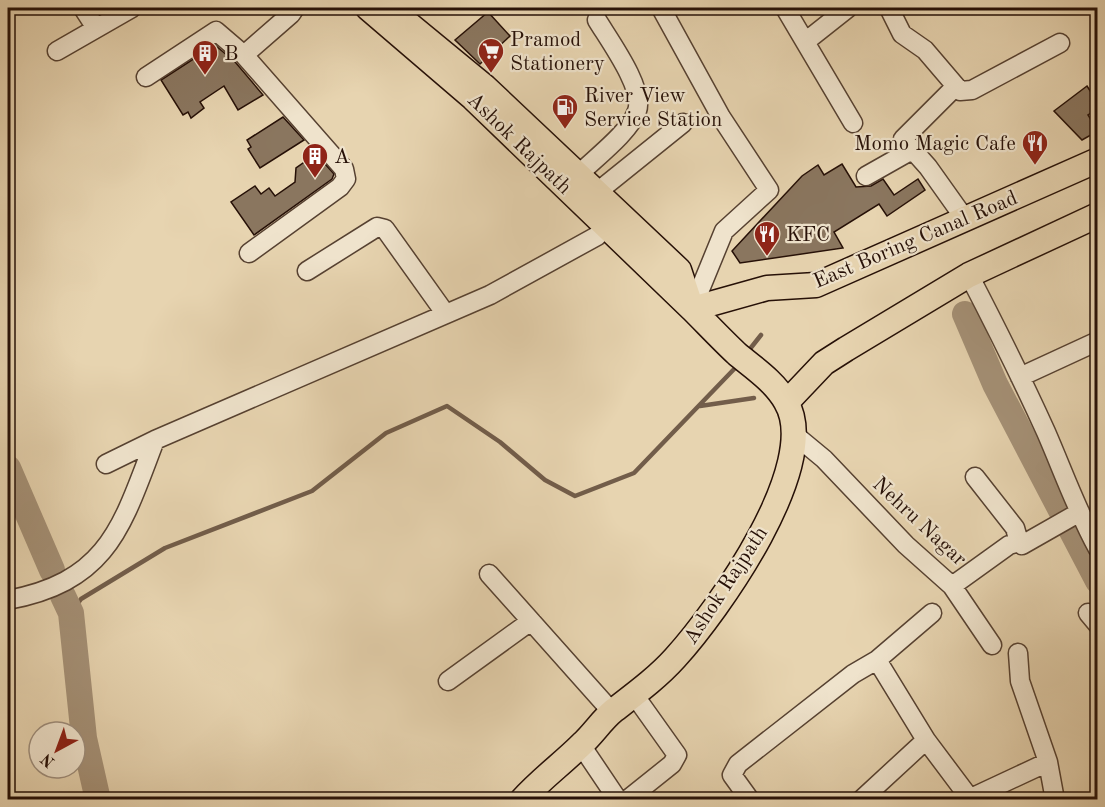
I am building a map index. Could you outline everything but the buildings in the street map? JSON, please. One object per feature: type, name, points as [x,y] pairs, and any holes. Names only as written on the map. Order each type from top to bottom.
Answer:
[{"type":"main road","name":"Ashok Rajpath","points":[[368,8],[473,98],[760,373],[787,402],[795,435],[782,491],[748,556],[703,624],[674,659],[635,696],[612,712],[581,745],[546,774],[522,800]]},
{"type":"main road","name":"Ashok Rajpath","points":[[389,8],[485,87],[679,270],[692,309]]},
{"type":"main road","name":"East Boring Canal Road","points":[[692,309],[767,288],[816,285],[965,219],[1095,167]]},
{"type":"main road","points":[[787,402],[824,363],[969,275],[1098,215]]},
{"type":"street","points":[[83,8],[96,28]]},
{"type":"street","points":[[57,51],[132,8]]},
{"type":"street","points":[[244,55],[295,8]]},
{"type":"street","points":[[661,8],[721,117],[769,190],[724,231],[692,309]]},
{"type":"street","points":[[785,8],[853,123]]},
{"type":"street","points":[[805,42],[848,8]]},
{"type":"street","points":[[890,8],[902,34],[925,50],[954,87],[960,91],[972,90],[1060,43]]},
{"type":"street","points":[[578,175],[627,127],[638,110],[636,90],[597,20]]},
{"type":"street","points":[[146,76],[216,31],[244,55],[344,169],[346,179],[340,187],[249,253]]},
{"type":"street","points":[[954,87],[903,139],[965,219]]},
{"type":"street","points":[[596,193],[683,123]]},
{"type":"street","points":[[866,176],[912,150]]},
{"type":"street","points":[[106,464],[155,440],[490,295],[597,236],[606,225]]},
{"type":"street","points":[[308,271],[377,227],[385,229],[445,313]]},
{"type":"street","points":[[969,275],[1020,378],[1077,520],[1098,549]]},
{"type":"street","points":[[1020,378],[1098,341]]},
{"type":"street","name":"Nehru Nagar","points":[[795,435],[824,459],[906,545],[952,586],[1009,545],[1020,544],[1077,520]]},
{"type":"street","points":[[8,600],[35,594],[81,572],[101,555],[131,501],[155,440]]},
{"type":"street","points":[[975,477],[1015,528],[1020,544]]},
{"type":"street","points":[[489,574],[612,712]]},
{"type":"street","points":[[952,586],[992,645]]},
{"type":"street","points":[[750,800],[732,775],[738,764],[853,674],[877,660],[932,613]]},
{"type":"street","points":[[448,681],[531,621]]},
{"type":"street","points":[[1018,653],[1020,681],[1048,762],[1055,800]]},
{"type":"street","points":[[877,660],[926,740],[971,799],[1048,762]]},
{"type":"street","points":[[627,800],[672,764],[677,755],[635,696]]},
{"type":"street","points":[[861,800],[926,740]]},
{"type":"street","points":[[581,745],[618,800]]},
{"type":"waterway","points":[[965,314],[995,384],[1098,581]]},
{"type":"waterway","points":[[746,354],[761,335]]},
{"type":"waterway","points":[[71,613],[81,599],[165,548],[312,491],[386,433],[447,406],[500,442],[545,480],[575,496],[634,473],[738,365]]},
{"type":"waterway","points":[[700,406],[754,398]]},
{"type":"waterway","points":[[8,468],[52,570]]},
{"type":"waterway","points":[[63,596],[71,613],[84,738],[98,800]]},
{"type":"place","name":"Pramod Stationery","points":[[491,74]]},
{"type":"place","name":"B","points":[[205,76]]},
{"type":"place","name":"River View Service Station","points":[[565,130]]},
{"type":"place","name":"Momo Magic Cafe","points":[[1035,166]]},
{"type":"place","name":"A","points":[[315,179]]},
{"type":"place","name":"KFC","points":[[767,257]]}]
